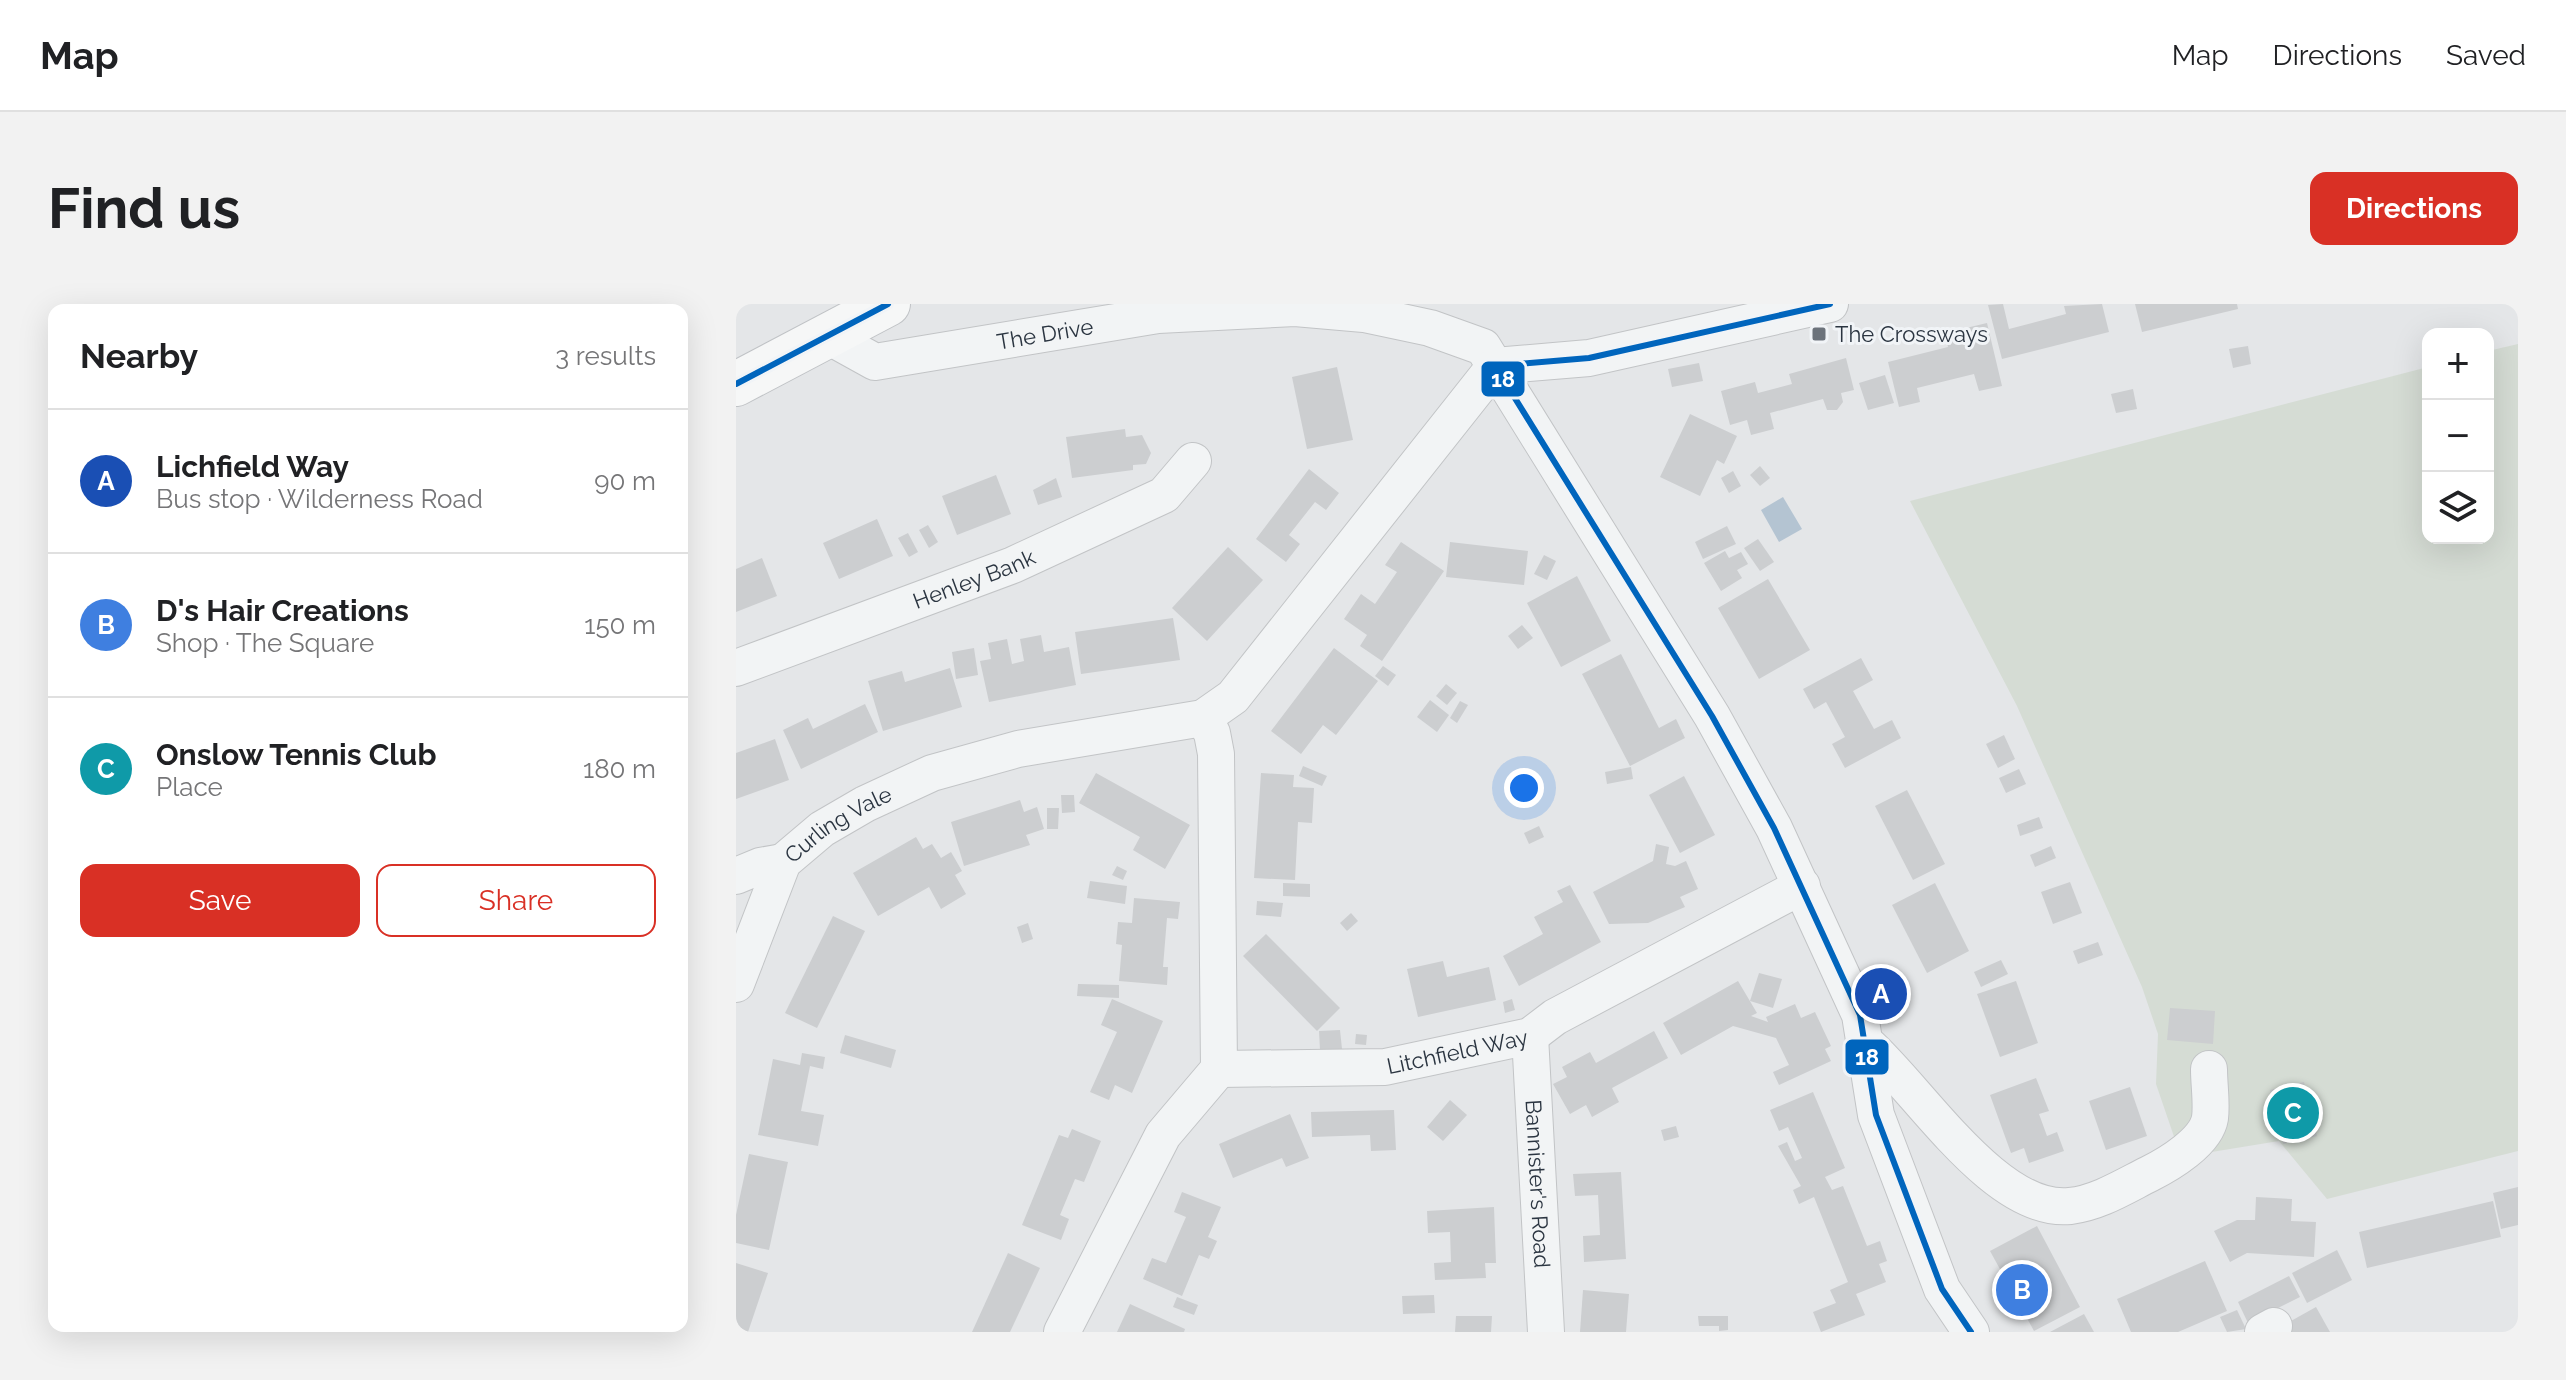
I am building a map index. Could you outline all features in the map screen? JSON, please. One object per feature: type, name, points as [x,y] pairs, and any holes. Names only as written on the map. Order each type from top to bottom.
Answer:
[{"type":"main road","points":[[736,384],[888,304]]},
{"type":"street","points":[[1062,1332],[1163,1135],[1219,1069],[1216,754],[1212,733],[1203,718],[1233,697],[1315,589],[1495,366],[1589,358],[1830,304]]},
{"type":"street","name":"The Drive","points":[[828,336],[875,362],[1158,315],[1295,308],[1364,314],[1430,328],[1483,347],[1712,716],[1802,886],[1860,1015],[1876,1115],[1942,1289],[1971,1332]]},
{"type":"street","name":"Henley Bank","points":[[736,668],[1013,565],[1164,495],[1193,461]]},
{"type":"street","name":"Curling Vale","points":[[737,978],[783,862],[822,829],[865,804],[932,773],[1018,749],[1203,718]]},
{"type":"street","points":[[736,876],[760,866],[783,862]]},
{"type":"street","name":"Litchfield Way","points":[[1219,1069],[1385,1067],[1530,1036],[1555,1017],[1802,886]]},
{"type":"street","name":"Bannister's Road","points":[[1530,1036],[1546,1332]]},
{"type":"street","points":[[1867,1044],[1889,1063],[1981,1166],[2006,1188],[2041,1204],[2071,1206],[2109,1194],[2181,1157],[2210,1121],[2209,1069]]},
{"type":"shaded area","points":[[2518,344],[2518,1151],[2327,1199],[2279,1141],[2181,1157],[2156,1084],[2158,1034],[2142,987],[2017,706],[1910,501],[2422,369],[2422,544],[2494,544],[2494,350]]},
{"type":"water","points":[[1783,497],[1802,529],[1779,542],[1761,510]]},
{"type":"building","points":[[2003,304],[2009,329],[2066,314],[2064,306],[2102,304],[2109,332],[2002,359],[1988,305]]},
{"type":"building","points":[[2135,304],[2237,304],[2238,309],[2142,332]]},
{"type":"building","points":[[1987,323],[2002,386],[1979,391],[1974,374],[1917,388],[1920,402],[1899,407],[1888,362],[1948,347],[1945,333]]},
{"type":"building","points":[[2248,346],[2251,364],[2233,368],[2229,349]]},
{"type":"building","points":[[1846,358],[1854,390],[1841,393],[1843,402],[1837,410],[1827,410],[1823,399],[1770,413],[1774,429],[1751,435],[1747,420],[1730,425],[1721,391],[1755,382],[1758,393],[1792,384],[1789,374]]},
{"type":"building","points":[[1699,363],[1703,381],[1672,387],[1668,369]]},
{"type":"building","points":[[1337,367],[1353,440],[1307,449],[1292,377]]},
{"type":"building","points":[[1885,375],[1894,403],[1868,410],[1859,383]]},
{"type":"building","points":[[2133,389],[2137,409],[2116,413],[2111,394]]},
{"type":"building","points":[[1690,414],[1737,436],[1724,464],[1717,460],[1700,496],[1660,477]]},
{"type":"building","points":[[1125,429],[1126,437],[1142,435],[1151,453],[1146,464],[1133,465],[1133,470],[1072,478],[1066,437]]},
{"type":"building","points":[[1760,466],[1770,478],[1760,486],[1750,475]]},
{"type":"building","points":[[1309,469],[1339,493],[1326,510],[1315,502],[1289,535],[1300,544],[1286,562],[1256,539]]},
{"type":"building","points":[[1733,471],[1741,486],[1729,493],[1721,478]]},
{"type":"building","points":[[996,475],[1011,514],[957,535],[942,496]]},
{"type":"building","points":[[1056,478],[1062,497],[1038,505],[1033,490]]},
{"type":"building","points":[[877,519],[893,556],[839,579],[823,543]]},
{"type":"building","points":[[928,525],[938,542],[929,548],[919,530]]},
{"type":"building","points":[[1727,526],[1736,544],[1703,559],[1695,542]]},
{"type":"building","points":[[908,533],[918,552],[909,557],[898,538]]},
{"type":"building","points":[[1758,539],[1774,562],[1760,571],[1744,548]]},
{"type":"building","points":[[1401,542],[1444,571],[1382,661],[1360,646],[1367,635],[1344,619],[1361,594],[1375,604],[1397,572],[1385,565]]},
{"type":"building","points":[[1450,542],[1528,551],[1524,585],[1446,577]]},
{"type":"building","points":[[1228,547],[1263,580],[1207,641],[1172,608]]},
{"type":"building","points":[[1725,551],[1729,558],[1741,552],[1748,564],[1737,570],[1742,578],[1721,591],[1704,563]]},
{"type":"building","points":[[1544,555],[1556,561],[1547,580],[1534,574]]},
{"type":"building","points":[[762,558],[777,596],[736,612],[736,569]]},
{"type":"building","points":[[1577,576],[1611,641],[1561,667],[1527,603]]},
{"type":"building","points":[[1768,579],[1810,650],[1759,679],[1718,608]]},
{"type":"building","points":[[1173,618],[1180,660],[1081,674],[1075,632]]},
{"type":"building","points":[[1522,625],[1533,638],[1518,649],[1508,636]]},
{"type":"building","points":[[1041,635],[1044,652],[1069,647],[1076,685],[989,702],[980,661],[991,659],[988,643],[1007,639],[1012,664],[1024,661],[1020,639]]},
{"type":"building","points":[[974,648],[978,675],[956,679],[952,652]]},
{"type":"building","points":[[1334,648],[1378,681],[1336,735],[1323,725],[1301,754],[1271,731]]},
{"type":"building","points":[[1621,654],[1659,728],[1676,719],[1685,738],[1630,766],[1582,674]]},
{"type":"building","points":[[1861,658],[1873,680],[1853,691],[1874,729],[1892,720],[1901,738],[1845,768],[1832,744],[1845,737],[1826,702],[1814,709],[1803,689]]},
{"type":"building","points":[[1383,666],[1396,675],[1388,686],[1375,676]]},
{"type":"building","points":[[950,668],[962,707],[883,731],[868,681],[902,671],[905,682]]},
{"type":"building","points":[[1446,684],[1457,693],[1447,705],[1436,696]]},
{"type":"building","points":[[1430,700],[1449,715],[1437,732],[1417,717]]},
{"type":"building","points":[[1460,701],[1468,705],[1457,723],[1450,718]]},
{"type":"building","points":[[865,704],[878,732],[801,769],[783,730],[808,718],[813,729]]},
{"type":"building","points":[[2004,735],[2015,759],[1998,768],[1986,744]]},
{"type":"building","points":[[775,739],[789,780],[736,799],[736,753]]},
{"type":"building","points":[[1303,766],[1327,776],[1322,786],[1299,776]]},
{"type":"building","points":[[1631,767],[1633,779],[1607,784],[1605,772]]},
{"type":"building","points":[[2019,769],[2026,784],[2006,793],[1999,778]]},
{"type":"building","points":[[1096,773],[1190,825],[1165,869],[1133,850],[1140,837],[1079,803]]},
{"type":"building","points":[[1261,773],[1294,775],[1293,787],[1314,788],[1312,823],[1298,822],[1295,880],[1254,878]]},
{"type":"building","points":[[1684,776],[1715,835],[1680,853],[1649,795]]},
{"type":"building","points":[[1907,790],[1945,864],[1913,880],[1875,806]]},
{"type":"building","points":[[1061,795],[1074,795],[1075,812],[1062,813]]},
{"type":"building","points":[[1020,800],[1024,812],[1037,807],[1044,829],[1026,835],[1030,845],[964,866],[951,822]]},
{"type":"building","points":[[1047,808],[1059,808],[1058,829],[1047,829]]},
{"type":"building","points":[[2039,817],[2043,828],[2020,836],[2017,825]]},
{"type":"building","points":[[1539,826],[1544,837],[1529,844],[1524,833]]},
{"type":"building","points":[[916,837],[923,849],[932,844],[941,858],[951,852],[962,871],[955,875],[966,894],[941,909],[929,887],[878,916],[853,873]]},
{"type":"building","points":[[1656,844],[1669,847],[1666,864],[1675,866],[1686,861],[1698,889],[1680,897],[1685,907],[1648,923],[1609,924],[1593,892],[1653,861]]},
{"type":"building","points":[[2051,846],[2056,858],[2035,867],[2030,855]]},
{"type":"building","points":[[1117,866],[1127,871],[1123,880],[1112,875]]},
{"type":"building","points":[[1090,881],[1127,886],[1125,904],[1087,898]]},
{"type":"building","points":[[2070,882],[2082,913],[2053,924],[2041,892]]},
{"type":"building","points":[[1283,883],[1310,884],[1310,897],[1283,896]]},
{"type":"building","points":[[1935,883],[1969,951],[1927,973],[1892,905]]},
{"type":"building","points":[[1570,885],[1601,942],[1519,986],[1503,956],[1543,934],[1534,917],[1563,902],[1557,891]]},
{"type":"building","points":[[1134,898],[1180,902],[1178,919],[1167,918],[1163,967],[1168,967],[1167,985],[1119,981],[1122,945],[1116,944],[1118,922],[1132,923]]},
{"type":"building","points":[[1257,901],[1283,903],[1281,917],[1256,915]]},
{"type":"building","points":[[1351,913],[1358,921],[1347,931],[1340,923]]},
{"type":"building","points":[[833,916],[865,931],[817,1028],[785,1013]]},
{"type":"building","points":[[1028,923],[1033,939],[1022,943],[1017,927]]},
{"type":"building","points":[[1266,934],[1340,1008],[1317,1031],[1243,956]]},
{"type":"building","points":[[2098,942],[2103,955],[2078,964],[2073,951]]},
{"type":"building","points":[[2001,960],[2008,974],[1981,987],[1974,972]]},
{"type":"building","points":[[1443,961],[1447,977],[1489,967],[1496,1000],[1418,1017],[1407,969]]},
{"type":"building","points":[[1759,973],[1782,979],[1773,1008],[1750,1001]]},
{"type":"building","points":[[1738,981],[1757,1013],[1751,1016],[1768,1022],[1766,1017],[1795,1004],[1801,1018],[1815,1012],[1831,1046],[1825,1049],[1831,1061],[1779,1085],[1773,1072],[1789,1065],[1776,1038],[1733,1026],[1681,1055],[1663,1023]]},
{"type":"building","points":[[2016,981],[2038,1043],[2000,1057],[1977,994]]},
{"type":"building","points":[[1078,984],[1119,985],[1119,998],[1077,996]]},
{"type":"building","points":[[1112,999],[1163,1021],[1132,1093],[1115,1085],[1109,1100],[1090,1092],[1117,1032],[1101,1025]]},
{"type":"building","points":[[1512,999],[1515,1010],[1505,1013],[1503,1002]]},
{"type":"building","points":[[2170,1008],[2215,1011],[2213,1044],[2167,1040]]},
{"type":"building","points":[[1340,1030],[1342,1049],[1320,1050],[1319,1031]]},
{"type":"building","points":[[1654,1031],[1668,1058],[1612,1088],[1619,1102],[1592,1117],[1586,1105],[1570,1114],[1553,1084],[1567,1077],[1562,1067],[1590,1052],[1596,1063]]},
{"type":"building","points":[[1356,1034],[1367,1035],[1366,1045],[1355,1044]]},
{"type":"building","points":[[845,1035],[896,1050],[891,1068],[840,1053]]},
{"type":"building","points":[[802,1053],[825,1057],[823,1069],[810,1066],[801,1111],[824,1115],[818,1146],[758,1135],[773,1059],[800,1065]]},
{"type":"building","points":[[2036,1078],[2049,1111],[2039,1114],[2047,1136],[2057,1132],[2064,1151],[2029,1163],[2024,1148],[2011,1153],[1990,1095]]},
{"type":"building","points":[[2304,1082],[2317,1136],[2283,1144],[2270,1090]]},
{"type":"building","points":[[2130,1087],[2147,1136],[2106,1150],[2089,1101]]},
{"type":"building","points":[[1813,1092],[1845,1168],[1825,1177],[1832,1190],[1843,1186],[1867,1246],[1880,1241],[1887,1261],[1879,1264],[1886,1282],[1856,1294],[1865,1315],[1821,1332],[1813,1312],[1836,1303],[1830,1290],[1848,1282],[1814,1197],[1799,1204],[1793,1190],[1801,1186],[1778,1146],[1787,1142],[1795,1161],[1802,1158],[1788,1127],[1779,1131],[1770,1110]]},
{"type":"building","points":[[1450,1100],[1467,1115],[1443,1141],[1427,1127]]},
{"type":"building","points":[[1394,1110],[1396,1150],[1371,1151],[1370,1135],[1312,1137],[1311,1112]]},
{"type":"building","points":[[1290,1114],[1309,1158],[1286,1167],[1282,1158],[1233,1178],[1219,1144]]},
{"type":"building","points":[[1676,1126],[1679,1137],[1664,1141],[1661,1130]]},
{"type":"building","points":[[1072,1129],[1101,1141],[1084,1182],[1075,1179],[1060,1215],[1069,1219],[1061,1240],[1022,1225],[1059,1135],[1068,1138]]},
{"type":"building","points":[[749,1154],[788,1162],[769,1250],[736,1243],[736,1215]]},
{"type":"building","points":[[1621,1172],[1626,1259],[1584,1262],[1583,1236],[1600,1235],[1598,1195],[1575,1196],[1573,1174]]},
{"type":"building","points":[[2518,1187],[2518,1225],[2501,1229],[2493,1193]]},
{"type":"building","points":[[1182,1192],[1221,1207],[1208,1237],[1217,1241],[1209,1259],[1199,1255],[1182,1296],[1143,1279],[1152,1258],[1166,1263],[1186,1217],[1174,1212]]},
{"type":"building","points":[[2256,1197],[2292,1199],[2291,1221],[2316,1222],[2314,1257],[2247,1253],[2230,1262],[2214,1231],[2237,1220],[2255,1220]]},
{"type":"building","points":[[2493,1201],[2501,1237],[2367,1268],[2359,1232]]},
{"type":"building","points":[[1494,1207],[1496,1263],[1485,1263],[1486,1278],[1435,1280],[1434,1263],[1451,1262],[1450,1232],[1428,1233],[1427,1211]]},
{"type":"building","points":[[2037,1226],[2080,1307],[2034,1331],[1990,1251]]},
{"type":"building","points":[[2337,1250],[2352,1280],[2307,1303],[2292,1273]]},
{"type":"building","points":[[1008,1253],[1040,1268],[1010,1332],[972,1332]]},
{"type":"building","points":[[2205,1261],[2227,1311],[2178,1332],[2131,1332],[2117,1299]]},
{"type":"building","points":[[736,1263],[768,1273],[748,1332],[736,1332]]},
{"type":"building","points":[[2289,1276],[2300,1297],[2248,1323],[2238,1302]]},
{"type":"building","points":[[1583,1290],[1629,1294],[1626,1332],[1580,1332]]},
{"type":"building","points":[[1434,1295],[1435,1313],[1403,1314],[1402,1296]]},
{"type":"building","points":[[1177,1297],[1198,1305],[1194,1315],[1173,1307]]},
{"type":"building","points":[[1130,1304],[1185,1329],[1184,1332],[1117,1332]]},
{"type":"building","points":[[2316,1307],[2330,1332],[2285,1332],[2282,1326]]},
{"type":"building","points":[[2237,1310],[2246,1329],[2227,1332],[2220,1317]]},
{"type":"building","points":[[2084,1314],[2094,1332],[2050,1332]]},
{"type":"building","points":[[1456,1316],[1492,1316],[1491,1332],[1455,1332]]},
{"type":"building","points":[[1698,1316],[1728,1316],[1728,1330],[1719,1331],[1719,1326],[1699,1326]]},
{"type":"transit line","name":"18","points":[[736,384],[888,304]]},
{"type":"transit line","name":"18","points":[[1830,304],[1589,358],[1495,366],[1712,716],[1774,828],[1860,1015],[1876,1115],[1942,1289],[1971,1332]]},
{"type":"place","name":"The Crossways","points":[[1819,334]]},
{"type":"place","name":"Lichfield Way","points":[[1881,994]]},
{"type":"place","name":"Onslow Tennis Club","points":[[2293,1113]]},
{"type":"place","name":"D's Hair Creations","points":[[2022,1290]]}]
